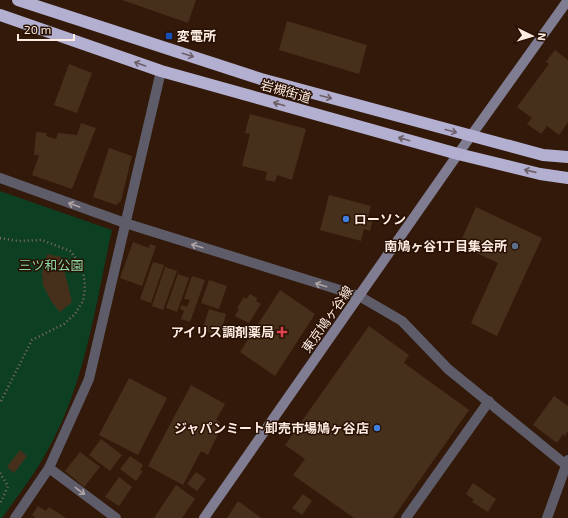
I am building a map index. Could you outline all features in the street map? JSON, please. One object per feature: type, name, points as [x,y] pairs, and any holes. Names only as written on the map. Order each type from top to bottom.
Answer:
[{"type":"highway","name":"岩槻街道","points":[[18,0],[261,79],[542,155],[568,157]]},
{"type":"highway","name":"岩槻街道","points":[[0,16],[161,71],[458,154],[540,174],[568,178]]},
{"type":"main road","name":"東京鳩ヶ谷線","points":[[204,518],[458,154],[568,0]]},
{"type":"street","points":[[15,518],[49,468],[89,380],[161,71]]},
{"type":"street","points":[[0,178],[125,223],[359,296],[402,321],[448,369],[567,463],[547,518]]},
{"type":"street","points":[[406,518],[489,401]]},
{"type":"street","points":[[49,468],[116,518]]},
{"type":"path","points":[[0,238],[18,241],[42,240],[70,251],[79,262],[84,277],[85,290],[82,301],[75,314],[64,324],[32,340],[0,403]]},
{"type":"path","points":[[0,473],[8,486],[0,504]]},
{"type":"green space","name":"三ツ和公園","points":[[0,191],[112,230],[89,340],[73,393],[63,419],[46,454],[2,518],[0,518]]},
{"type":"building","points":[[122,0],[196,0],[188,23]]},
{"type":"building","points":[[287,21],[367,45],[359,74],[279,50]]},
{"type":"building","points":[[555,50],[568,60],[568,122],[559,135],[547,126],[541,134],[527,124],[532,118],[517,107],[549,64],[546,62]]},
{"type":"building","points":[[69,64],[92,73],[77,113],[54,105]]},
{"type":"building","points":[[250,114],[306,129],[292,180],[277,175],[275,182],[265,180],[267,172],[242,166],[250,134],[245,133]]},
{"type":"building","points":[[81,123],[96,128],[72,189],[32,175],[39,155],[34,155],[36,132],[47,133],[46,136],[56,139],[58,133],[77,135]]},
{"type":"building","points":[[109,148],[132,156],[121,201],[116,205],[93,197]]},
{"type":"building","points":[[329,195],[371,206],[368,217],[373,219],[370,231],[364,229],[361,241],[320,230]]},
{"type":"building","points":[[476,207],[542,238],[497,336],[471,323],[498,263],[459,245]]},
{"type":"building","points":[[133,242],[149,248],[150,244],[156,246],[142,286],[120,278]]},
{"type":"building","points":[[47,254],[61,257],[72,302],[60,312],[51,301],[43,285],[42,273]]},
{"type":"building","points":[[153,262],[164,265],[151,303],[140,299]]},
{"type":"building","points":[[165,267],[177,271],[163,310],[152,306]]},
{"type":"building","points":[[178,274],[189,278],[177,312],[166,308]]},
{"type":"building","points":[[192,276],[205,280],[190,322],[181,319],[184,311],[180,309],[182,305],[187,307],[190,300],[184,299]]},
{"type":"building","points":[[209,280],[227,286],[219,309],[201,303]]},
{"type":"building","points":[[280,290],[315,314],[275,376],[240,352]]},
{"type":"building","points":[[250,294],[257,298],[256,301],[261,304],[249,323],[235,316],[239,309],[237,308],[244,297],[246,299]]},
{"type":"building","points":[[209,309],[226,314],[220,336],[202,330]]},
{"type":"building","name":"ジャパンミート卸売市場鳩ヶ谷店","points":[[369,326],[409,355],[404,363],[469,410],[393,518],[354,518],[293,475],[305,459],[285,445]]},
{"type":"building","points":[[129,378],[167,398],[138,455],[99,435]]},
{"type":"building","points":[[191,385],[225,404],[216,420],[220,422],[215,433],[218,434],[208,455],[201,451],[183,485],[148,466]]},
{"type":"building","points":[[554,396],[568,406],[568,431],[565,436],[563,434],[557,443],[533,425]]},
{"type":"building","points":[[101,439],[122,455],[110,471],[89,455]]},
{"type":"building","points":[[20,450],[27,456],[14,473],[7,467]]},
{"type":"building","points":[[80,452],[100,467],[84,487],[65,471]]},
{"type":"building","points":[[130,456],[143,465],[140,470],[143,471],[136,481],[120,469]]},
{"type":"building","points":[[196,472],[206,479],[197,491],[187,484]]},
{"type":"building","points":[[119,477],[132,487],[119,506],[105,497]]},
{"type":"building","points":[[473,483],[496,499],[488,512],[472,502],[474,500],[466,494]]},
{"type":"building","points":[[176,485],[195,499],[182,518],[154,518]]},
{"type":"building","points":[[303,494],[312,501],[302,515],[292,508]]},
{"type":"building","points":[[238,501],[261,518],[227,518]]},
{"type":"building","points":[[38,506],[46,511],[49,507],[66,518],[36,518],[32,515]]},
{"type":"place","name":"変電所","points":[[169,36]]},
{"type":"place","name":"ローソン","points":[[346,219]]},
{"type":"place","name":"南鳩ヶ谷1丁目集会所","points":[[515,246]]},
{"type":"place","name":"アイリス調剤薬局","points":[[282,332]]},
{"type":"place","name":"ジャパンミート卸売市場鳩ヶ谷店","points":[[377,428]]}]
